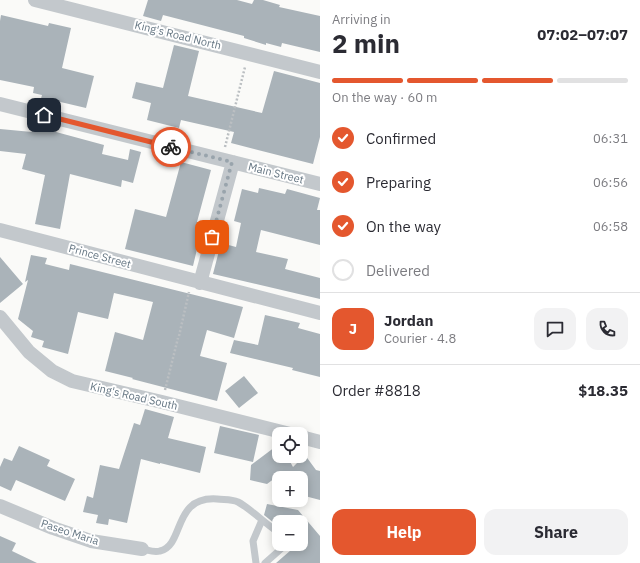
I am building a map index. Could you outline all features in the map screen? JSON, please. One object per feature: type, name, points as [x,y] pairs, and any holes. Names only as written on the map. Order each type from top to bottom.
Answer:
[{"type":"street","name":"King's Road North","points":[[36,0],[320,72]]},
{"type":"street","name":"Main Street","points":[[0,104],[320,184]]},
{"type":"street","points":[[196,282],[227,161]]},
{"type":"street","name":"Prince Street","points":[[0,230],[320,314]]},
{"type":"street","name":"King's Road South","points":[[0,317],[29,352],[52,372],[72,381],[272,430]]},
{"type":"street","points":[[308,439],[320,442]]},
{"type":"street","name":"Paseo Maria","points":[[0,506],[53,528],[91,541],[142,549]]},
{"type":"lane","points":[[142,549],[155,552],[161,551],[167,547],[174,538],[185,513],[201,500],[231,500],[239,503],[272,528]]},
{"type":"lane","points":[[256,563],[253,541],[262,520]]},
{"type":"lane","points":[[265,563],[279,551]]},
{"type":"path","points":[[227,161],[248,53]]},
{"type":"path","points":[[162,402],[179,337],[196,282]]},
{"type":"building","points":[[148,0],[237,0],[252,4],[254,0],[263,0],[280,5],[279,7],[320,16],[320,52],[282,43],[281,47],[266,43],[266,45],[244,38],[244,36],[163,15],[161,21],[143,16]]},
{"type":"building","points":[[1,15],[48,26],[49,23],[71,28],[62,68],[94,76],[86,108],[52,100],[51,105],[40,102],[42,95],[33,93],[34,87],[0,80]]},
{"type":"building","points":[[174,45],[199,51],[188,96],[262,113],[274,71],[320,83],[320,137],[313,164],[231,143],[234,132],[181,120],[179,128],[147,120],[151,103],[132,98],[136,82],[163,88]]},
{"type":"building","points":[[34,126],[104,145],[102,154],[128,160],[130,149],[141,152],[133,183],[122,180],[121,187],[70,174],[60,229],[35,224],[45,175],[22,169],[26,154],[0,151],[0,129],[32,132]]},
{"type":"building","points":[[181,162],[211,170],[197,222],[203,224],[193,266],[125,249],[135,209],[166,217]]},
{"type":"building","points":[[259,188],[285,194],[287,189],[320,198],[317,210],[320,210],[320,245],[261,230],[256,252],[288,259],[285,269],[320,278],[320,299],[213,274],[221,243],[236,247],[241,223],[234,221],[242,189],[258,193]]},
{"type":"building","points":[[31,255],[47,258],[45,264],[69,270],[70,264],[243,307],[234,338],[207,330],[200,356],[227,363],[217,401],[105,371],[115,332],[143,340],[153,302],[114,293],[108,319],[78,312],[68,354],[42,347],[44,341],[31,337],[33,331],[18,319],[28,280],[25,282]]},
{"type":"building","points":[[0,257],[23,284],[0,303]]},
{"type":"building","points":[[265,315],[300,323],[298,328],[320,334],[320,377],[292,370],[293,368],[230,353],[234,340],[258,345]]},
{"type":"building","points":[[244,376],[258,393],[239,408],[225,391]]},
{"type":"building","points":[[145,409],[174,417],[168,438],[206,447],[200,473],[141,459],[127,523],[109,519],[108,525],[96,523],[98,515],[83,512],[87,496],[93,498],[100,465],[119,469],[134,423],[140,425]]},
{"type":"building","points":[[220,426],[259,435],[253,462],[214,453]]},
{"type":"building","points":[[19,446],[50,460],[47,466],[75,479],[65,501],[16,480],[11,491],[0,486],[0,467],[4,458],[12,461]]},
{"type":"building","points":[[272,449],[272,463],[291,463],[293,467],[297,463],[308,463],[308,459],[316,470],[320,471],[320,500],[308,497],[308,471],[272,471],[272,480],[267,484],[250,480],[251,465]]},
{"type":"building","points":[[267,504],[272,505],[272,507],[282,507],[298,510],[302,515],[272,515],[272,521],[264,515]]},
{"type":"building","points":[[308,522],[320,536],[320,563],[276,563],[290,551],[308,551]]},
{"type":"building","points":[[0,536],[16,543],[12,551],[37,563],[0,563]]},
{"type":"way so far","points":[[171,147],[232,162],[212,237]]},
{"type":"route","points":[[44,115],[171,147]]}]
